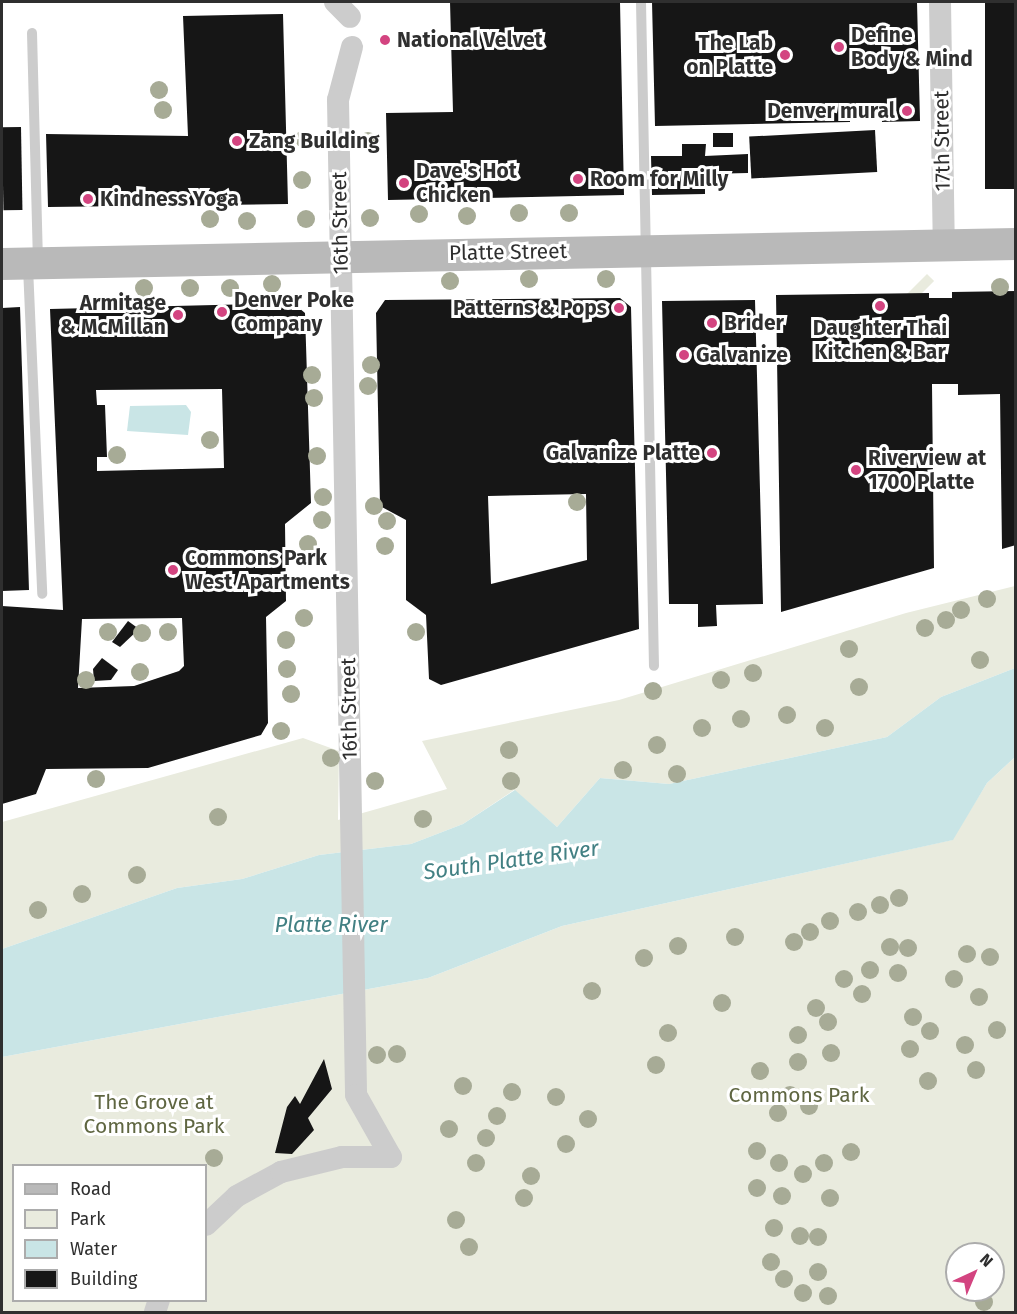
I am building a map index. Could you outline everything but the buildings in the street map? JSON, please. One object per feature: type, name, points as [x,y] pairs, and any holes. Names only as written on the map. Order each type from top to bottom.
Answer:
[{"type":"street","name":"17th Street","points":[[940,2],[944,245]]},
{"type":"street","name":"16th Street","points":[[207,1224],[237,1196],[290,1169],[342,1156],[391,1157],[360,1108],[356,1063],[338,100],[352,47]]},
{"type":"street","name":"Platte Street","points":[[22,264],[340,255],[1016,244]]},
{"type":"lane","points":[[641,2],[644,250],[654,666]]},
{"type":"lane","points":[[32,33],[22,264],[42,594]]},
{"type":"green space","points":[[927,274],[934,281],[858,357],[851,350]]},
{"type":"green space","points":[[1015,586],[1015,668],[941,697],[887,737],[669,784],[600,778],[557,827],[514,790],[463,824],[411,844],[319,855],[242,879],[177,888],[2,949],[2,822],[303,738],[339,751],[338,820],[447,789],[422,741],[619,700],[906,613]]},
{"type":"green space","name":"Commons Park","points":[[1015,757],[1015,1312],[2,1312],[2,1057],[428,978],[562,926],[952,840],[987,783]]},
{"type":"water","points":[[186,405],[191,412],[188,435],[127,431],[130,406]]},
{"type":"water","name":"Platte River","points":[[1015,668],[1015,757],[987,783],[953,840],[562,926],[428,978],[2,1057],[2,949],[177,888],[242,879],[319,855],[411,844],[463,824],[515,790],[557,827],[600,778],[669,784],[887,737],[941,697]]},
{"type":"place","name":"National Velvet","points":[[385,40]]},
{"type":"place","name":"Define Body & Mind","points":[[839,47]]},
{"type":"place","name":"The Lab on Platte","points":[[785,55]]},
{"type":"place","name":"Denver mural","points":[[907,111]]},
{"type":"place","name":"Zang Building","points":[[237,141]]},
{"type":"place","name":"Room for Milly","points":[[578,179]]},
{"type":"place","name":"Dave's Hot Chicken","points":[[404,183]]},
{"type":"place","name":"Kindness Yoga","points":[[88,199]]},
{"type":"place","name":"Daughter Thai Kitchen & Bar","points":[[880,306]]},
{"type":"place","name":"Patterns & Pops","points":[[619,308]]},
{"type":"place","name":"Denver Poke Company","points":[[222,312]]},
{"type":"place","name":"Armitage & McMillan","points":[[178,315]]},
{"type":"place","name":"Brider","points":[[712,323]]},
{"type":"place","name":"Galvanize","points":[[684,355]]},
{"type":"place","name":"Galvanize Platte","points":[[712,453]]},
{"type":"place","name":"Riverview at 1700 Platte","points":[[856,470]]},
{"type":"place","name":"Commons Park West Apartments","points":[[173,570]]},
{"type":"water label","name":"South Platte River","points":[[511,860]]},
{"type":"park label","name":"The Grove at Commons Park","points":[[154,1114]]}]
